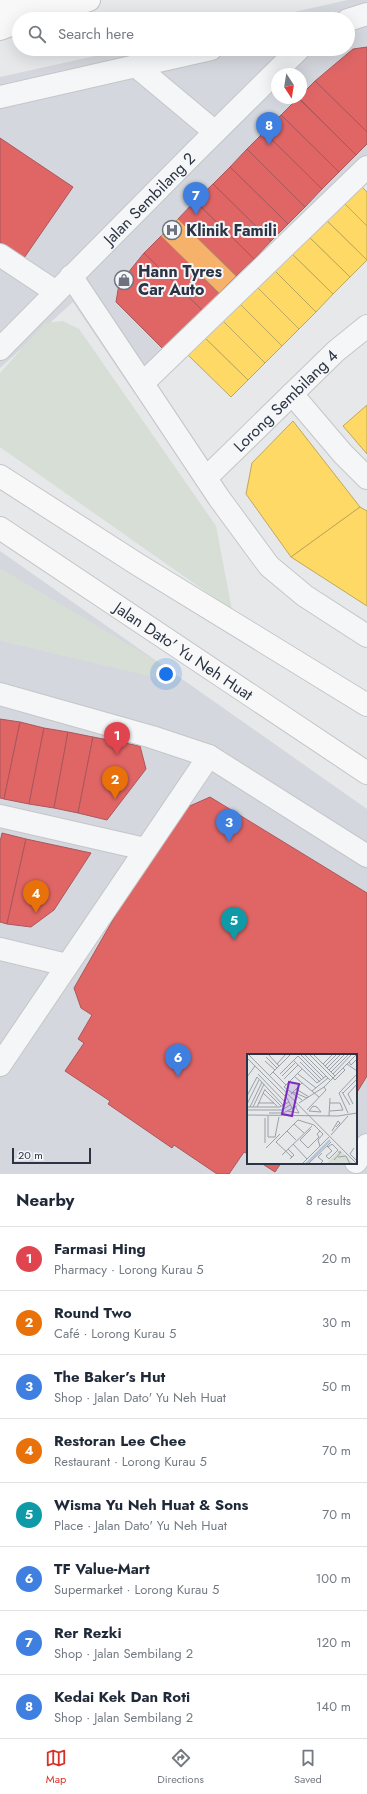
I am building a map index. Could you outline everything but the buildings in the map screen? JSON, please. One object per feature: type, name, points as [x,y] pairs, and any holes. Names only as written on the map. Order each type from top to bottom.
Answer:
[{"type":"main road","points":[[0,11],[55,0]]},
{"type":"main road","points":[[52,12],[89,0]]},
{"type":"main road","points":[[0,29],[12,25]]},
{"type":"main road","points":[[0,476],[137,564],[367,705]]},
{"type":"main road","name":"Jalan Dato' Yu Neh Huat","points":[[0,528],[367,773]]},
{"type":"street","points":[[0,97],[180,56]]},
{"type":"street","name":"Jalan Sembilang 2","points":[[0,349],[214,132],[292,56]]},
{"type":"street","points":[[136,66],[214,132]]},
{"type":"street","points":[[143,383],[367,167]]},
{"type":"street","points":[[0,255],[56,292]]},
{"type":"street","points":[[72,276],[206,478],[270,566],[304,596],[367,636]]},
{"type":"street","name":"Lorong Sembilang 4","points":[[206,478],[336,351],[367,326]]},
{"type":"street","points":[[292,394],[343,454],[367,478]]},
{"type":"street","points":[[0,694],[152,737],[209,756],[367,856]]},
{"type":"street","points":[[0,1065],[145,848],[209,756]]},
{"type":"street","points":[[0,816],[145,848]]},
{"type":"street","points":[[0,949],[68,965]]},
{"type":"street","points":[[357,1160],[367,1145]]},
{"type":"street","points":[[348,1174],[355,1164]]},
{"type":"shaded area","points":[[348,0],[367,0],[367,163],[135,394],[73,302],[0,368],[0,77],[95,56],[355,56],[355,12],[294,12]]},
{"type":"shaded area","points":[[63,321],[79,329],[216,526],[232,610],[0,447],[0,373],[45,323]]},
{"type":"shaded area","points":[[0,551],[367,809],[367,1174],[0,1174]]},
{"type":"shaded area","points":[[0,568],[175,672],[170,681],[0,641]]},
{"type":"place","name":"Kedai Kek Dan Roti","points":[[269,145]]},
{"type":"place","name":"Rer Rezki","points":[[196,215]]},
{"type":"place","name":"Klinik Famili","points":[[172,230]]},
{"type":"place","name":"Hann Tyres Car Auto","points":[[124,280]]},
{"type":"place","name":"Farmasi Hing","points":[[117,755]]},
{"type":"place","name":"Round Two","points":[[115,799]]},
{"type":"place","name":"The Baker’s Hut","points":[[229,842]]},
{"type":"place","name":"Restoran Lee Chee","points":[[36,913]]},
{"type":"place","name":"Wisma Yu Neh Huat & Sons","points":[[234,940]]},
{"type":"place","name":"TF Value-Mart","points":[[178,1077]]}]
